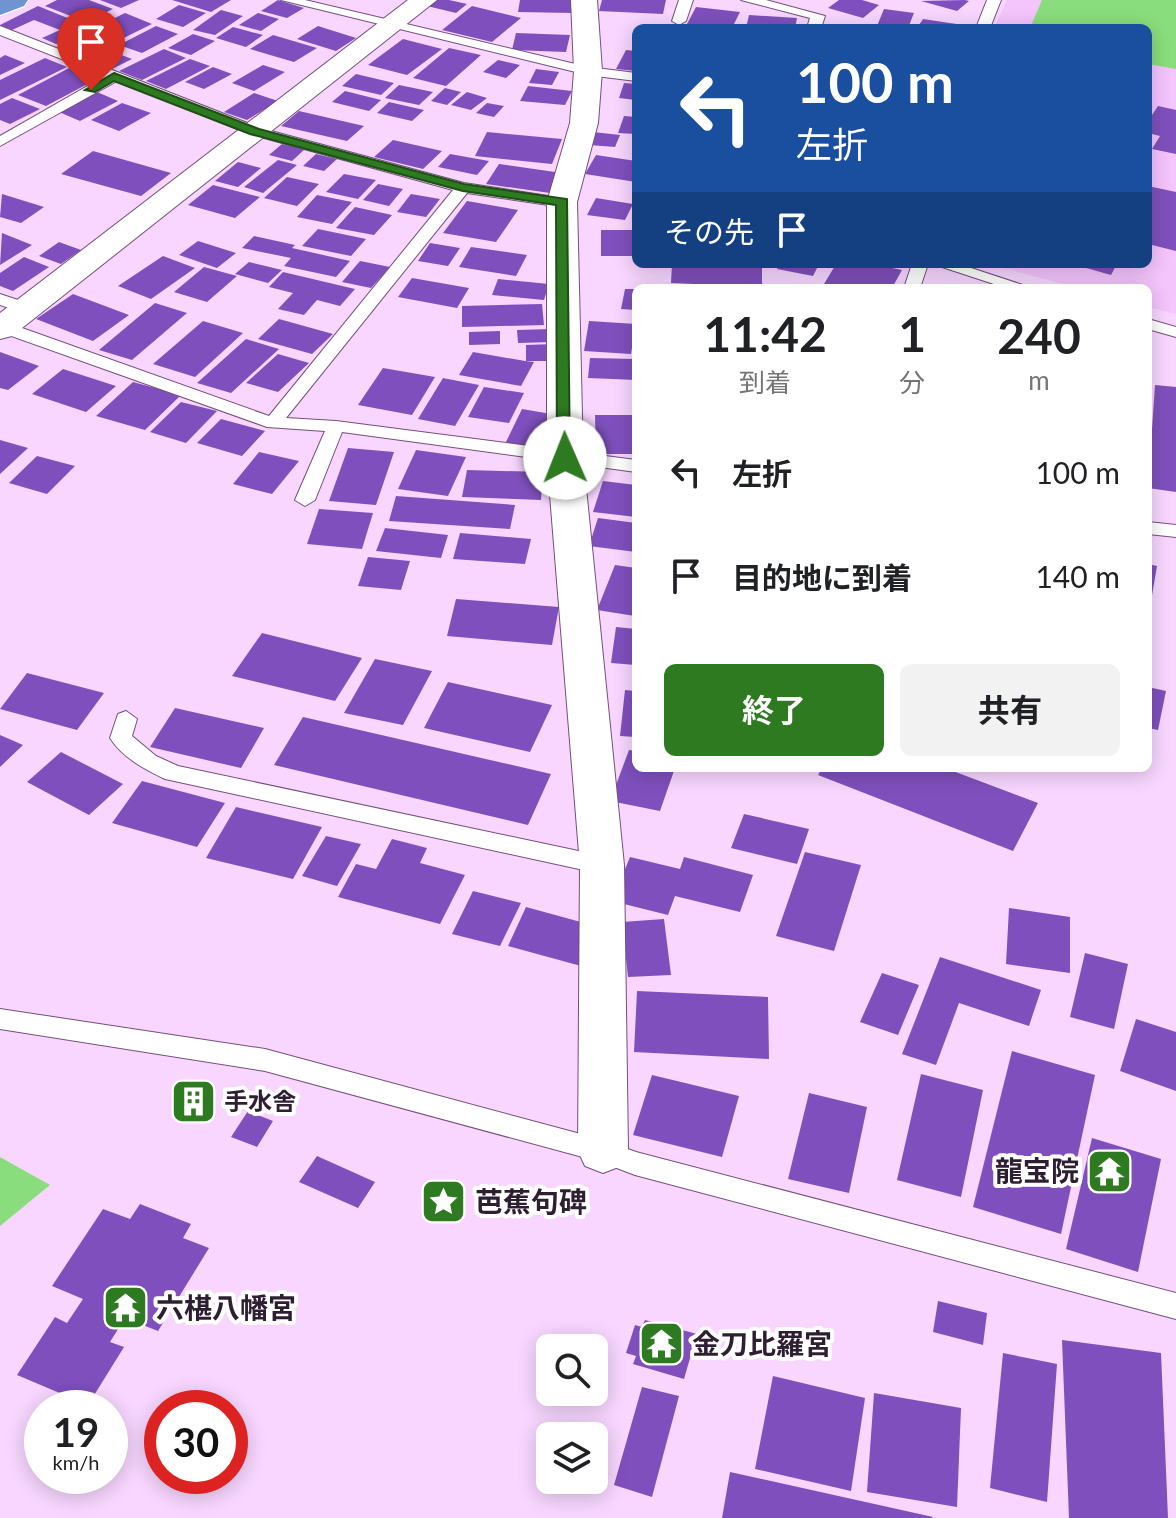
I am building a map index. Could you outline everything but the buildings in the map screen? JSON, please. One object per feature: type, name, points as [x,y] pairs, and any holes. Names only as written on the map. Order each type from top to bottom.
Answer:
[{"type":"highway","points":[[0,7],[15,0]]},
{"type":"street","points":[[7,316],[424,0]]},
{"type":"street","points":[[584,0],[588,71],[584,123],[562,202],[565,458],[602,865],[603,1151]]},
{"type":"lane","points":[[288,0],[588,71],[632,76]]},
{"type":"lane","points":[[679,21],[686,0]]},
{"type":"lane","points":[[748,0],[818,16],[815,24]]},
{"type":"lane","points":[[985,24],[994,0]]},
{"type":"lane","points":[[0,30],[255,131],[463,188],[562,202]]},
{"type":"lane","points":[[0,142],[114,77]]},
{"type":"lane","points":[[273,423],[463,188]]},
{"type":"lane","points":[[955,268],[1010,284]]},
{"type":"lane","points":[[7,316],[273,423],[336,426],[632,466]]},
{"type":"lane","points":[[1152,325],[1176,332]]},
{"type":"lane","points":[[305,500],[336,426]]},
{"type":"lane","points":[[1152,528],[1176,531]]},
{"type":"lane","points":[[126,719],[121,738],[129,749],[173,773],[602,865]]},
{"type":"lane","points":[[0,1019],[265,1060],[603,1151],[650,1167],[1176,1306]]},
{"type":"shaded area","points":[[1007,0],[1176,0],[1176,314],[1152,308],[1152,284],[1062,284],[1004,268],[1152,268],[1152,24],[996,24]]},
{"type":"green space","points":[[1042,0],[1176,0],[1176,69],[1152,65],[1152,24],[1032,24]]},
{"type":"green space","points":[[0,1157],[50,1185],[0,1226]]},
{"type":"place","name":"手水舎","points":[[193,1102]]},
{"type":"place","name":"龍宝院","points":[[1110,1171]]},
{"type":"place","name":"芭蕉句碑","points":[[444,1202]]},
{"type":"place","name":"六椹八幡宮","points":[[125,1308]]},
{"type":"place","name":"金刀比羅宮","points":[[661,1344]]},
{"type":"route","points":[[91,90],[114,77],[255,131],[463,188],[562,202],[565,458]]}]
